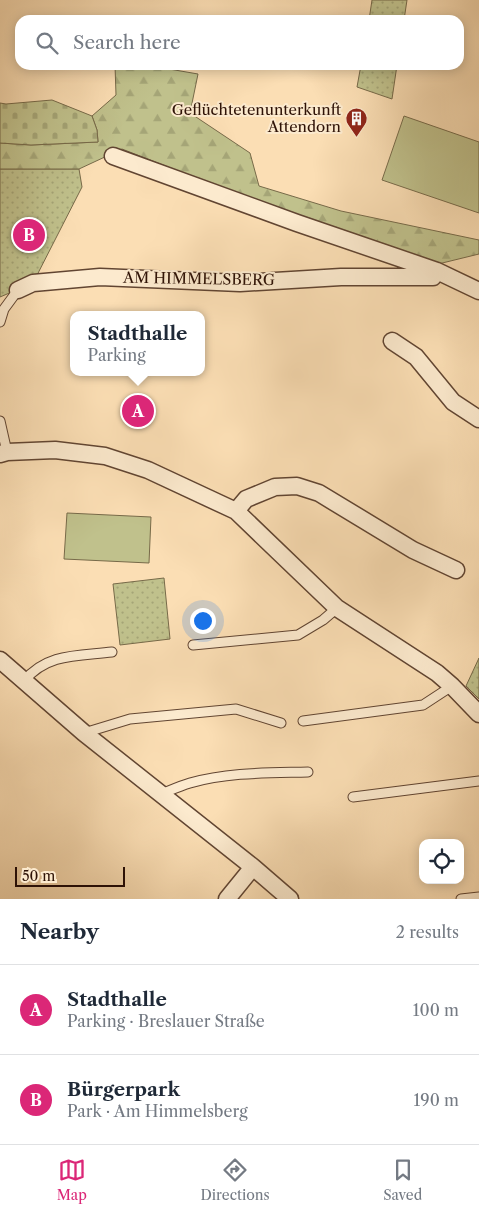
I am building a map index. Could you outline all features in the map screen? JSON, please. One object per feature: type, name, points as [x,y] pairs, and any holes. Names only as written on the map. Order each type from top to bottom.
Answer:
[{"type":"street","points":[[113,156],[297,223],[438,270],[479,291]]},
{"type":"street","name":"AM HIMMELSBERG","points":[[18,290],[33,284],[100,277],[240,283],[341,277],[433,277],[438,270]]},
{"type":"street","points":[[392,341],[416,357],[453,402],[479,418]]},
{"type":"street","points":[[3,453],[55,450],[105,456],[148,470],[236,511],[336,608],[436,673],[452,686],[479,714]]},
{"type":"street","points":[[236,511],[246,499],[275,487],[297,486],[319,493],[413,550],[456,570]]},
{"type":"street","points":[[0,660],[84,733],[253,867],[290,899]]},
{"type":"street","points":[[227,899],[253,867]]},
{"type":"lane","points":[[0,322],[4,309],[18,290]]},
{"type":"lane","points":[[0,421],[3,453]]},
{"type":"lane","points":[[193,645],[298,636],[323,620],[336,608]]},
{"type":"lane","points":[[24,681],[33,670],[57,659],[112,652]]},
{"type":"lane","points":[[303,720],[423,705],[452,686]]},
{"type":"lane","points":[[84,733],[130,719],[236,709],[281,723]]},
{"type":"lane","points":[[161,794],[189,783],[209,778],[254,773],[308,772]]},
{"type":"lane","points":[[353,797],[479,781]]},
{"type":"lane","points":[[461,899],[479,897]]},
{"type":"green space","points":[[372,0],[407,0],[405,15],[370,15]]},
{"type":"green space","points":[[115,70],[175,70],[198,74],[190,113],[250,153],[259,186],[341,211],[479,240],[479,254],[430,266],[122,149],[79,169],[0,169],[0,143],[31,145],[98,142],[97,130],[92,116],[116,95]]},
{"type":"green space","points":[[360,70],[396,70],[392,99],[357,87]]},
{"type":"green space","points":[[52,100],[92,116],[97,130],[98,142],[31,145],[0,143],[0,103]]},
{"type":"green space","points":[[404,116],[479,142],[479,213],[382,180]]},
{"type":"green space","points":[[0,169],[79,169],[82,187],[33,283],[0,297]]},
{"type":"green space","points":[[67,513],[151,517],[149,563],[64,559]]},
{"type":"green space","points":[[164,578],[170,639],[120,645],[113,584]]},
{"type":"green space","points":[[479,658],[479,699],[466,686]]},
{"type":"place","name":"Geflüchtetenunterkunft Attendorn","points":[[357,138]]},
{"type":"place","name":"Bürgerpark","points":[[29,235]]},
{"type":"place","name":"Stadthalle","points":[[138,411]]}]
